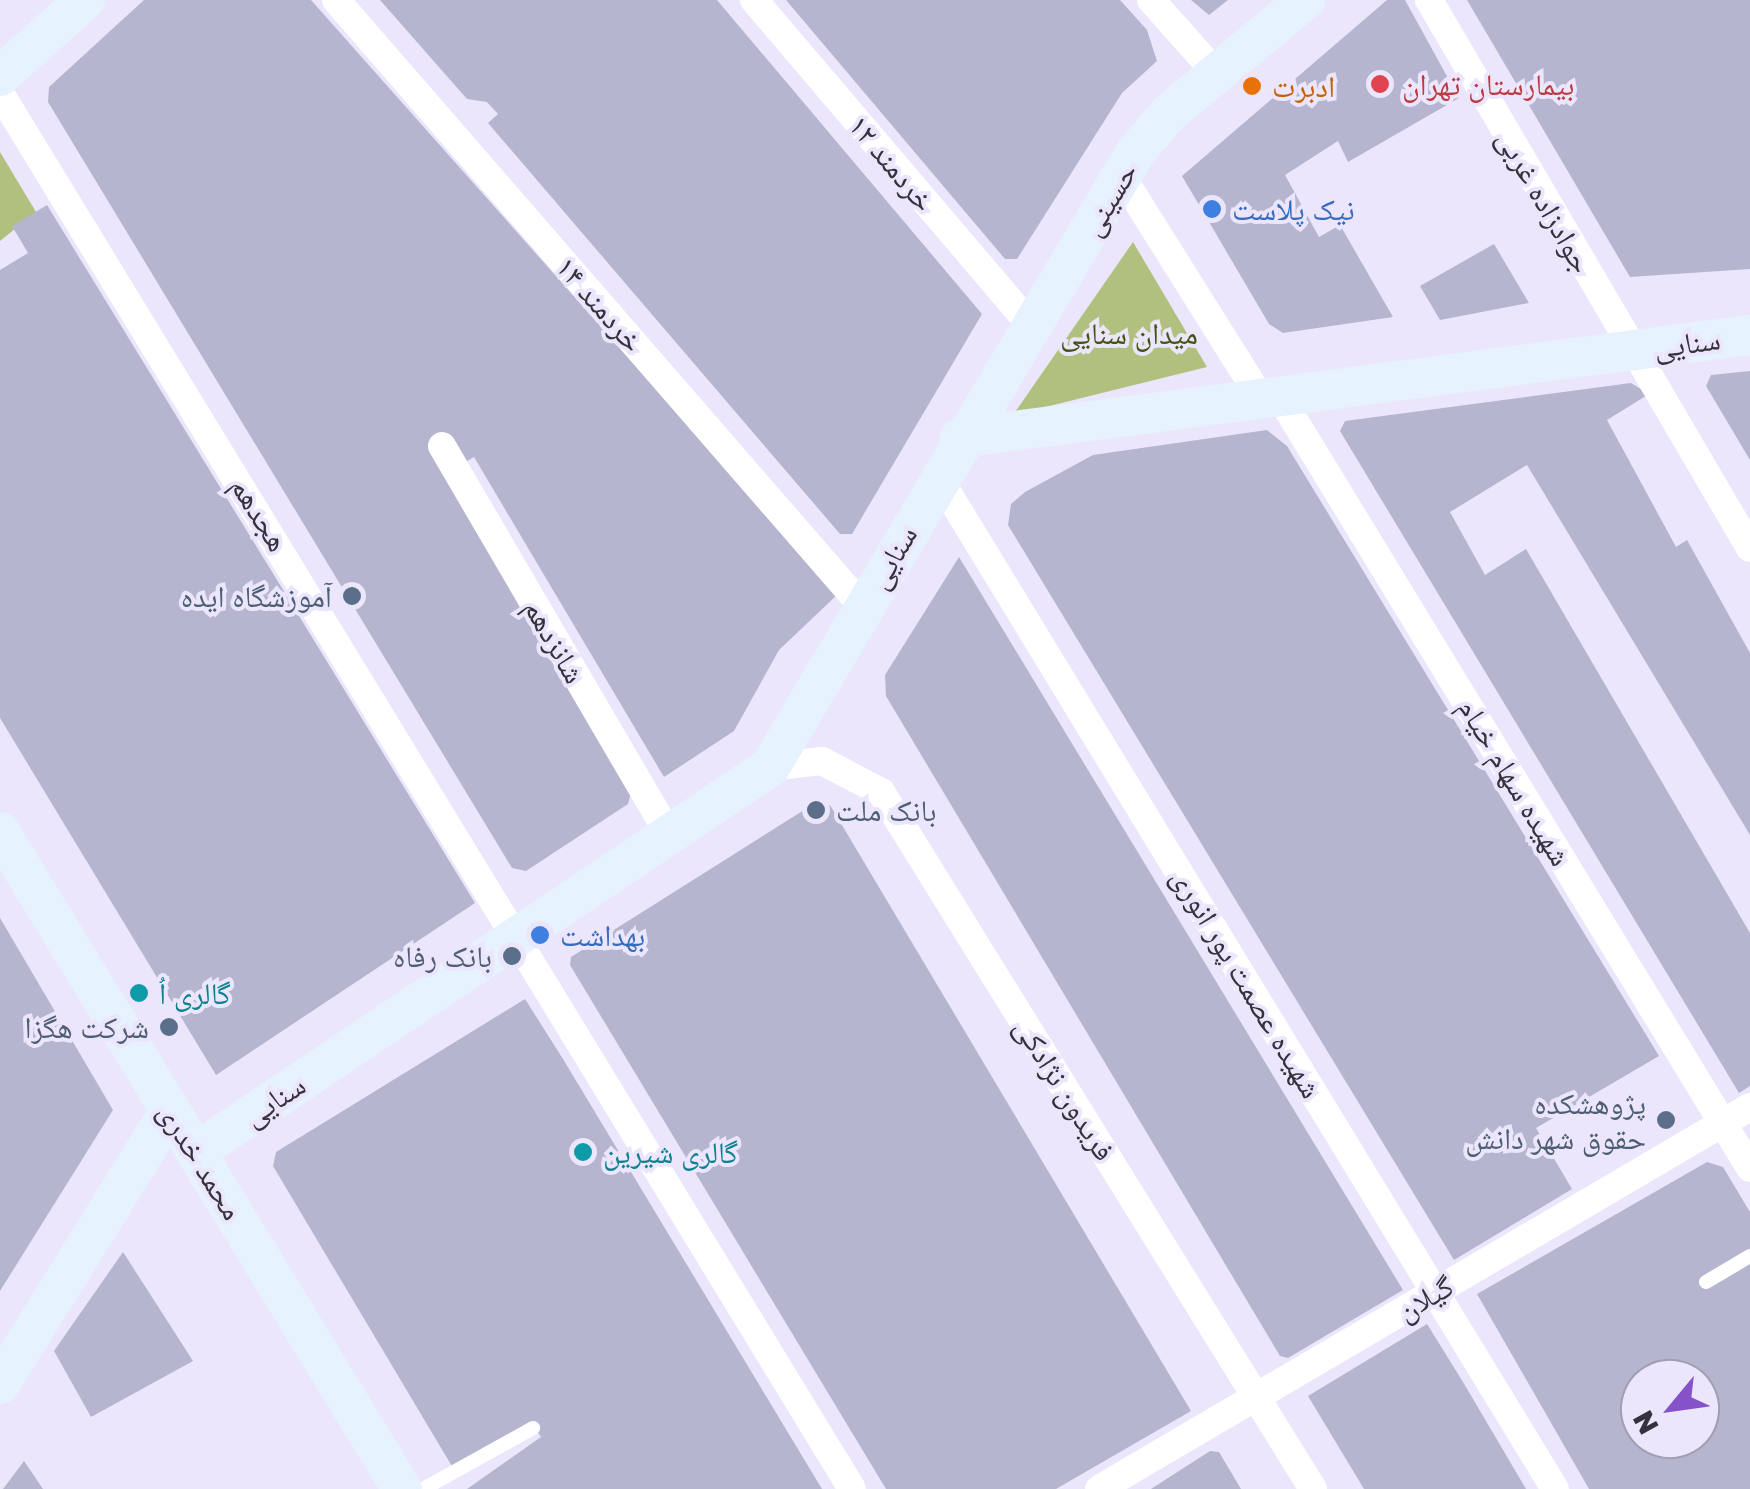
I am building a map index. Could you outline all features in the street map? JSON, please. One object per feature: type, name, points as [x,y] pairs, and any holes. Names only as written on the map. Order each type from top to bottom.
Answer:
[{"type":"street","points":[[0,76],[85,0]]},
{"type":"street","name":"خردمند ۱۴","points":[[336,0],[863,607]]},
{"type":"street","name":"خردمند ۱۲","points":[[754,0],[1030,326]]},
{"type":"street","points":[[1151,0],[1216,73]]},
{"type":"street","name":"حسینی","points":[[960,438],[1122,177],[1168,112],[1305,0]]},
{"type":"street","name":"جوادزاده غربی","points":[[1430,0],[1750,548]]},
{"type":"street","name":"هجدهم","points":[[0,93],[520,935],[852,1489]]},
{"type":"street","points":[[1122,177],[1271,398]]},
{"type":"street","name":"سنایی","points":[[196,1152],[770,768],[960,438],[1750,335]]},
{"type":"street","name":"شهیده سهام خیام","points":[[1271,398],[1750,1168]]},
{"type":"street","name":"شانزدهم","points":[[442,446],[669,836]]},
{"type":"street","name":"شهیده عصمت پور انوری","points":[[938,477],[1555,1489]]},
{"type":"street","name":"فریدون نژادکی","points":[[770,768],[822,761],[881,792],[1312,1489]]},
{"type":"street","name":"محمد خدری","points":[[0,832],[402,1489]]},
{"type":"street","name":"گیلان","points":[[1099,1489],[1750,1107]]},
{"type":"street","points":[[0,1384],[170,1111]]},
{"type":"lane","points":[[1706,1282],[1750,1256]]},
{"type":"lane","points":[[422,1489],[532,1428]]},
{"type":"green space","points":[[0,152],[36,212],[0,241]]},
{"type":"green space","name":"میدان سنایی","points":[[1133,242],[1207,367],[1013,415]]},
{"type":"building","points":[[144,0],[311,0],[838,594],[779,650],[734,731],[664,777],[474,457],[450,471],[531,611],[524,616],[632,789],[628,804],[526,871],[512,868],[48,102],[49,87]]},
{"type":"building","points":[[380,0],[717,0],[982,314],[852,534],[840,534],[488,123],[498,114],[487,102],[467,99]]},
{"type":"building","points":[[786,0],[1120,0],[1147,30],[1157,61],[1122,93],[1017,259],[1005,259]]},
{"type":"building","points":[[1191,0],[1228,0],[1209,15]]},
{"type":"building","points":[[1387,0],[1405,0],[1459,98],[1348,162],[1338,141],[1285,175],[1319,237],[1340,225],[1393,317],[1283,333],[1269,324],[1182,176]]},
{"type":"building","points":[[1467,0],[1750,0],[1750,269],[1630,277]]},
{"type":"building","points":[[47,205],[475,903],[216,1075],[0,718],[0,270],[28,253],[12,226]]},
{"type":"building","points":[[1494,244],[1529,303],[1440,320],[1420,286]]},
{"type":"building","points":[[1750,371],[1750,460],[1706,386],[1711,375]]},
{"type":"building","points":[[1631,383],[1649,394],[1607,420],[1676,547],[1687,540],[1750,653],[1750,835],[1527,465],[1450,512],[1485,575],[1526,549],[1750,933],[1750,1086],[1739,1093],[1340,431],[1345,421]]},
{"type":"building","points":[[1267,430],[1287,446],[1659,1056],[1536,1128],[1572,1189],[1454,1260],[1008,525],[1011,504],[1025,492],[1093,455]]},
{"type":"building","points":[[959,557],[1403,1290],[1288,1358],[1280,1356],[886,696],[885,675]]},
{"type":"building","points":[[815,803],[830,805],[1191,1411],[1056,1489],[886,1489],[570,965],[571,957]]},
{"type":"building","points":[[0,918],[113,1110],[0,1291]]},
{"type":"building","points":[[525,999],[822,1489],[467,1489],[541,1437],[533,1425],[456,1473],[273,1166],[276,1152]]},
{"type":"building","points":[[1707,1162],[1723,1167],[1750,1212],[1750,1489],[1589,1489],[1477,1294]]},
{"type":"building","points":[[123,1252],[193,1361],[91,1417],[54,1351]]},
{"type":"building","points":[[1427,1324],[1526,1489],[1364,1489],[1308,1396]]},
{"type":"building","points":[[1210,1451],[1219,1452],[1241,1489],[1151,1489]]},
{"type":"building","points":[[24,1461],[43,1489],[3,1489]]},
{"type":"place","name":"بیمارستان تهران","points":[[1380,84]]},
{"type":"place","name":"ادبرت","points":[[1252,86]]},
{"type":"place","name":"نیک پلاست","points":[[1212,209]]},
{"type":"place","name":"آموزشگاه ایده","points":[[352,596]]},
{"type":"place","name":"بانک ملت","points":[[816,810]]},
{"type":"place","name":"بهداشت","points":[[540,935]]},
{"type":"place","name":"بانک رفاه","points":[[512,956]]},
{"type":"place","name":"گالری اُ","points":[[139,993]]},
{"type":"place","name":"شرکت هگزا","points":[[169,1027]]},
{"type":"place","name":"پژوهشکده حقوق شهر دانش","points":[[1666,1120]]},
{"type":"place","name":"گالری شیرین","points":[[583,1152]]}]
